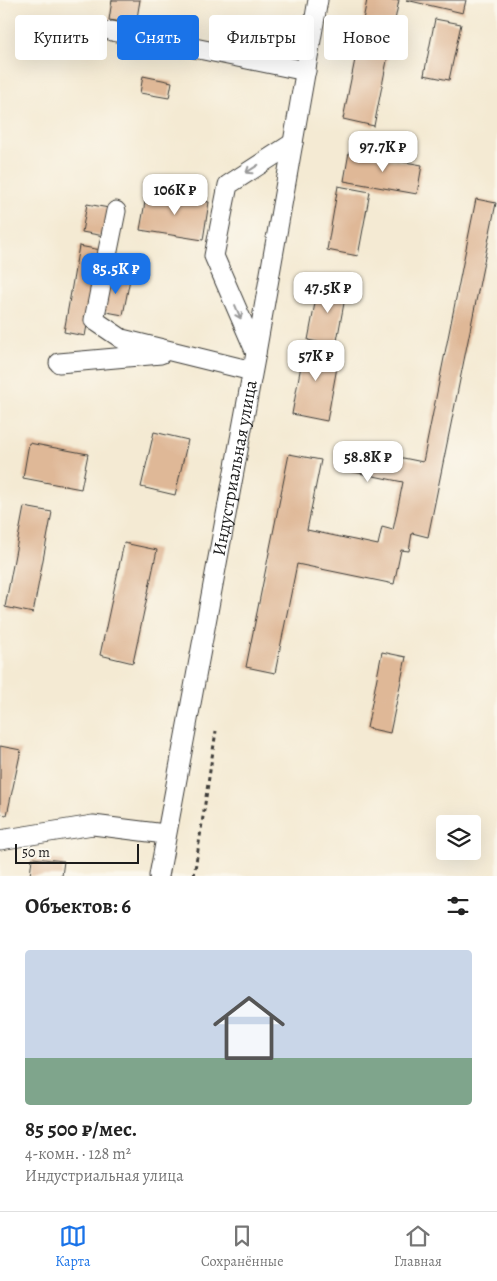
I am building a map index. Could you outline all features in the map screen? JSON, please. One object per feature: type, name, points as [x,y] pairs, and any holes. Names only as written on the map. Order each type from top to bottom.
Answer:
[{"type":"street","name":"Индустриальная улица","points":[[159,876],[254,362],[318,0]]},
{"type":"street","points":[[112,31],[306,71]]},
{"type":"street","points":[[116,210],[94,320],[122,339],[177,353],[254,362],[214,256],[228,185],[293,143]]},
{"type":"street","points":[[59,363],[177,353]]},
{"type":"street","points":[[0,840],[93,826],[166,834]]},
{"type":"path","points":[[194,876],[216,731]]},
{"type":"building","points":[[112,0],[140,0],[138,15],[117,15],[117,21],[109,20]]},
{"type":"building","points":[[367,0],[399,0],[396,15],[364,15]]},
{"type":"building","points":[[406,0],[466,0],[463,13]]},
{"type":"building","points":[[435,19],[461,24],[449,80],[424,75]]},
{"type":"building","points":[[355,60],[387,60],[374,126],[343,119]]},
{"type":"building","points":[[143,76],[172,82],[169,98],[140,93]]},
{"type":"building","points":[[349,152],[422,165],[417,194],[344,181]]},
{"type":"building","points":[[338,186],[370,192],[358,256],[327,250]]},
{"type":"building","points":[[147,191],[209,202],[203,240],[140,230]]},
{"type":"building","points":[[476,199],[496,203],[428,537],[412,533],[409,551],[401,550],[394,584],[297,564],[275,673],[246,667],[289,454],[321,460],[307,530],[378,545],[382,527],[393,530],[403,482],[334,468],[339,445],[423,462]]},
{"type":"building","points":[[87,204],[109,208],[104,236],[82,232]]},
{"type":"building","points":[[79,246],[101,250],[85,336],[64,332]]},
{"type":"building","points":[[109,275],[130,279],[123,315],[101,311]]},
{"type":"building","points":[[319,282],[347,287],[336,346],[308,340]]},
{"type":"building","points":[[305,344],[340,351],[327,421],[292,414]]},
{"type":"building","points":[[154,432],[188,440],[175,495],[141,487]]},
{"type":"building","points":[[29,443],[88,454],[81,489],[23,478]]},
{"type":"building","points":[[24,507],[52,512],[33,613],[5,607]]},
{"type":"building","points":[[124,543],[157,550],[133,663],[100,655]]},
{"type":"building","points":[[382,652],[406,657],[390,733],[367,728]]},
{"type":"building","points":[[0,746],[21,750],[7,815],[0,814]]},
{"type":"building","points":[[32,858],[64,861],[62,876],[30,876]]}]
